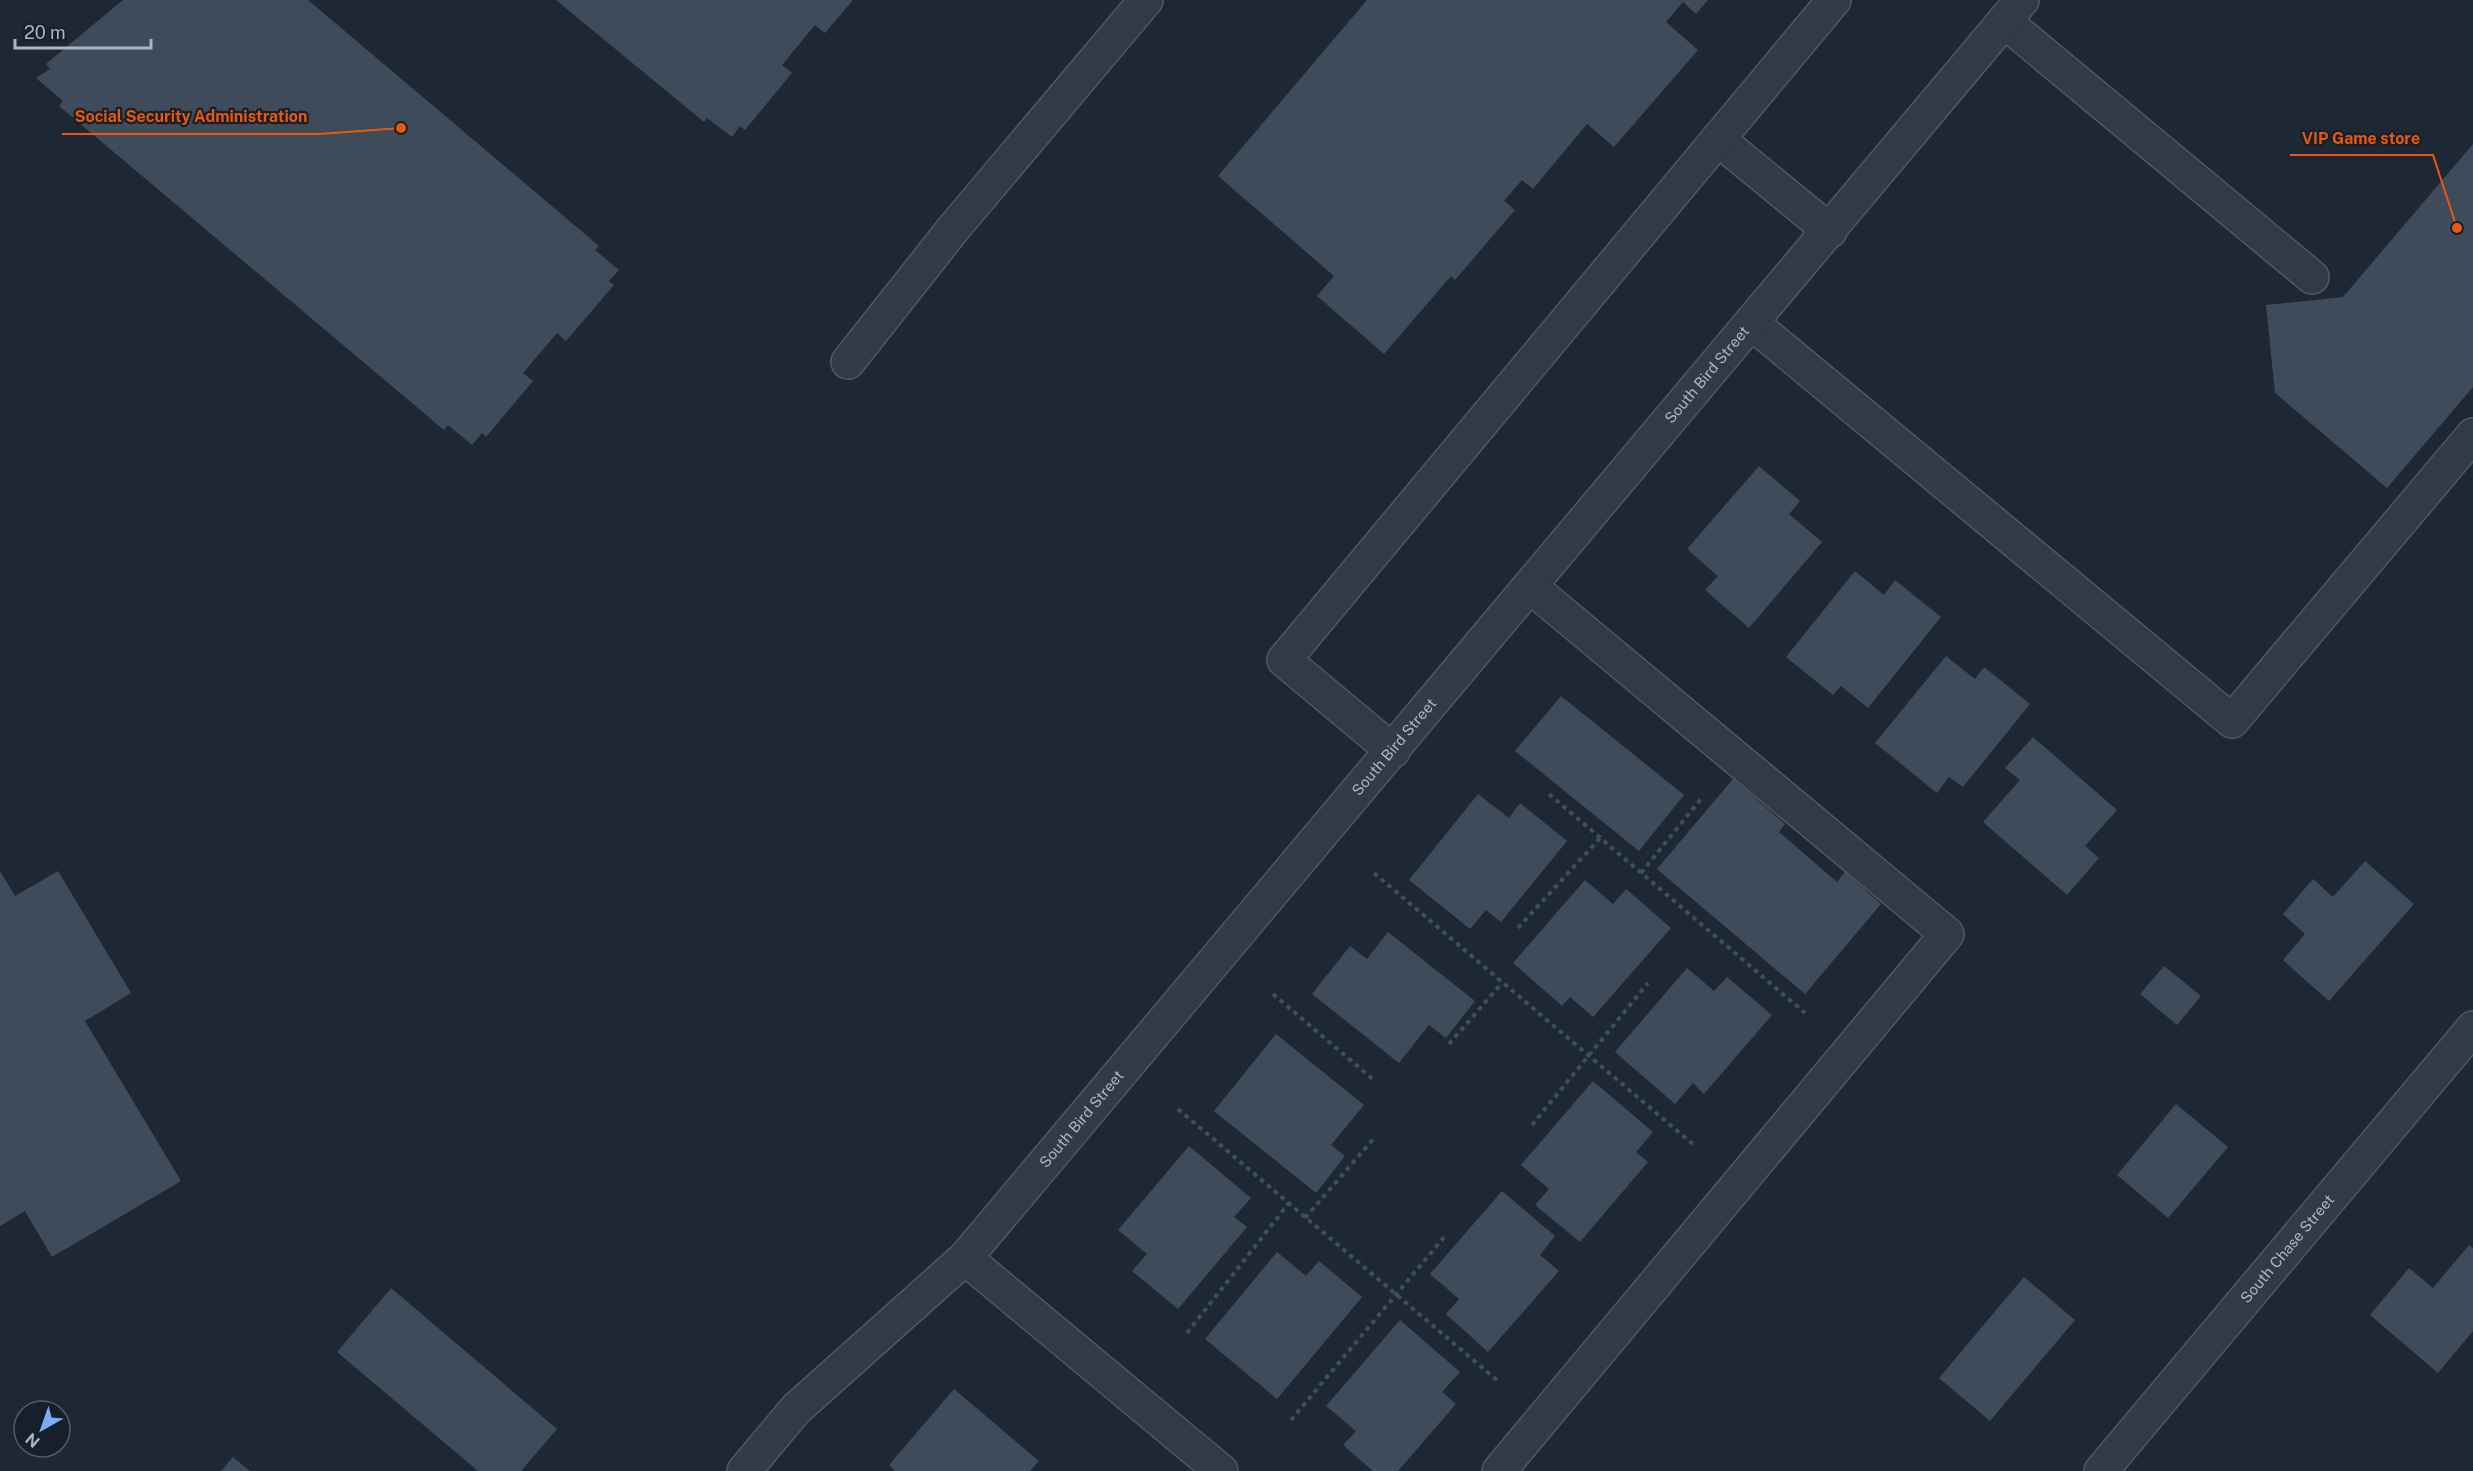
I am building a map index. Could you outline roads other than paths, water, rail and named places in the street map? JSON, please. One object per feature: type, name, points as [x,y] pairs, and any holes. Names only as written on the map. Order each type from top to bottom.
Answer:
[{"type":"street","points":[[848,362],[953,229],[1146,0]]},
{"type":"street","points":[[1393,751],[1284,660],[1834,0]]},
{"type":"street","points":[[2013,11],[2312,277]]},
{"type":"street","name":"South Bird Street","points":[[744,1471],[796,1409],[965,1258],[1753,324],[2013,11]]},
{"type":"street","points":[[1718,139],[1830,231]]},
{"type":"street","points":[[1753,324],[2232,721],[2473,435]]},
{"type":"street","points":[[1500,1471],[1947,934],[1530,587]]},
{"type":"street","name":"South Chase Street","points":[[2101,1471],[2473,1028]]},
{"type":"street","points":[[965,1258],[1221,1471]]},
{"type":"place","name":"Social Security Administration","points":[[401,128]]},
{"type":"place","name":"VIP Game store","points":[[2457,228]]}]
